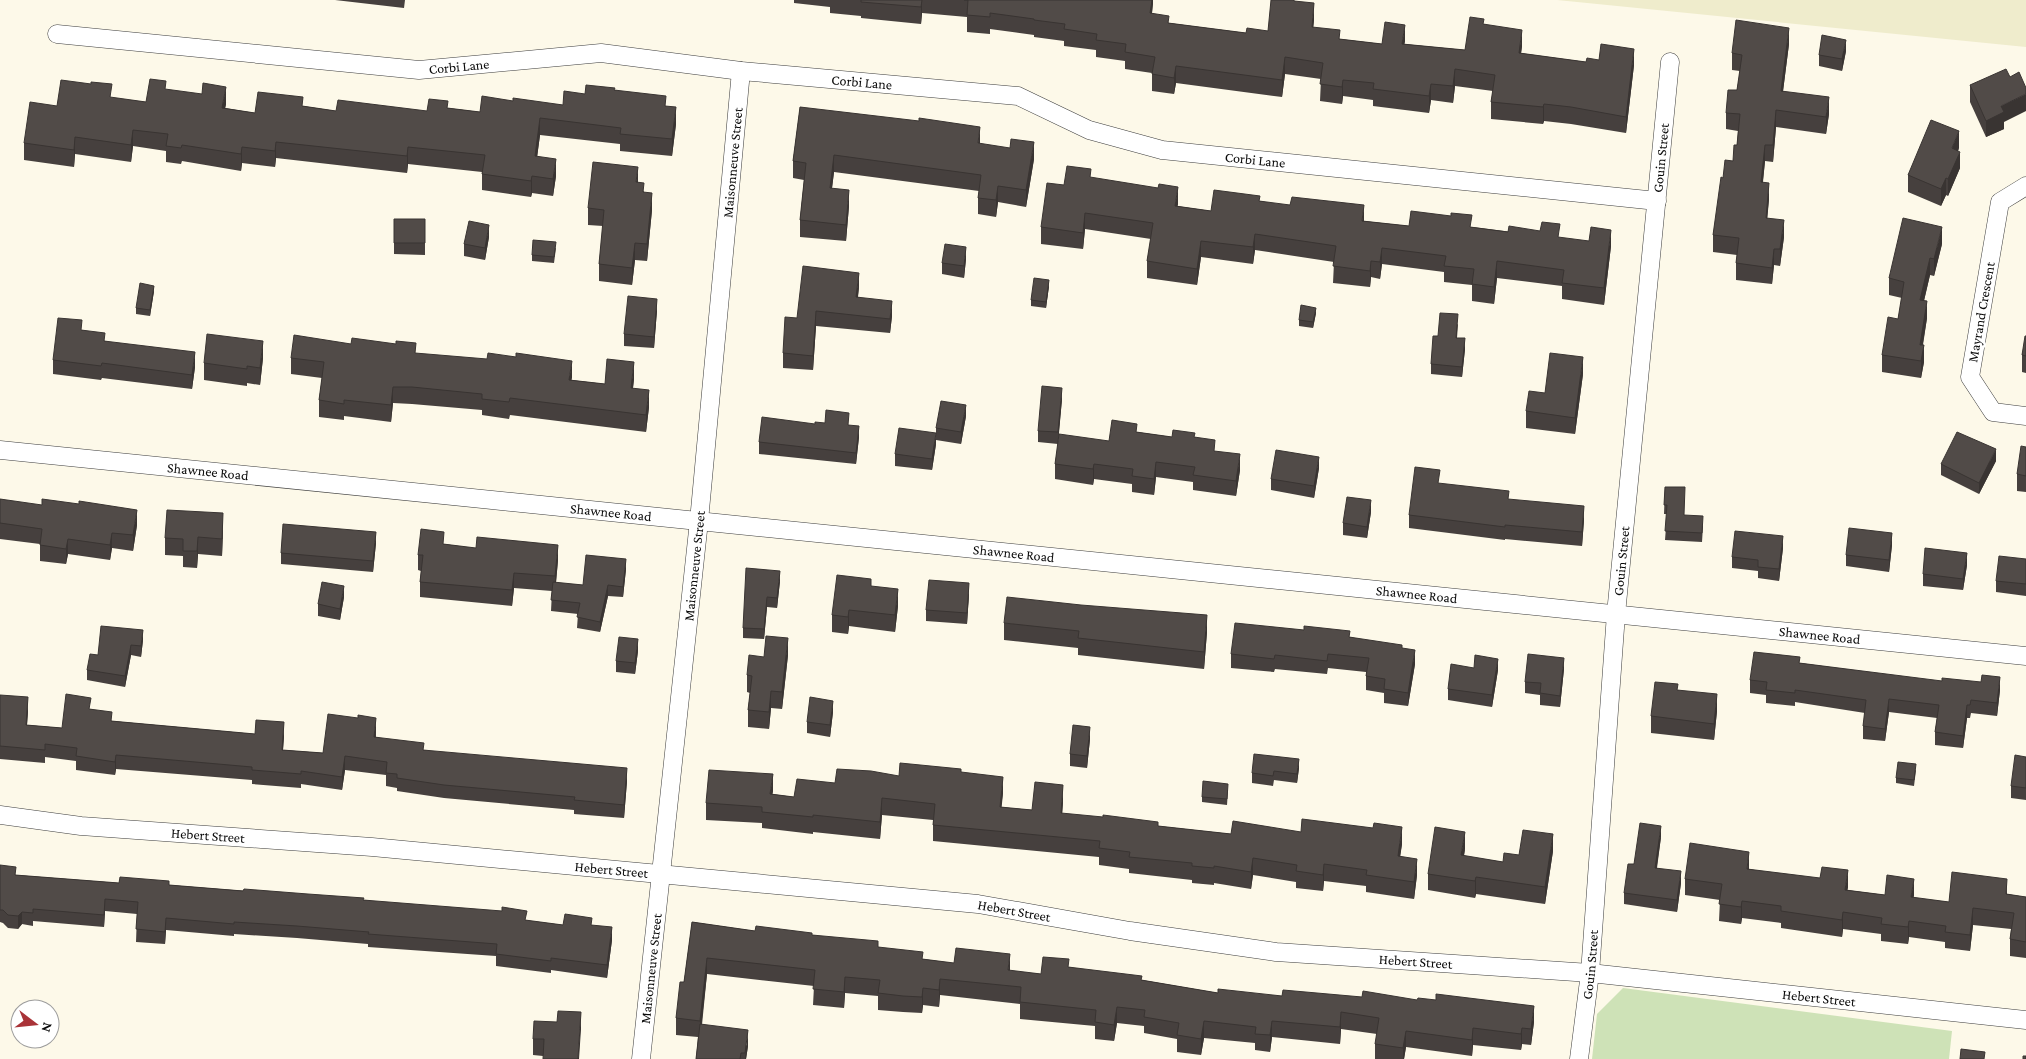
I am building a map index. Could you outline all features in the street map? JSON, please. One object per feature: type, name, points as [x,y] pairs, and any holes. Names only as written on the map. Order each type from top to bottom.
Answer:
[{"type":"street","name":"Corbi Lane","points":[[57,34],[419,70],[600,53],[741,71],[1018,96],[1089,130],[1162,150],[1656,201]]},
{"type":"street","name":"Gouin Street","points":[[1579,1059],[1590,973],[1616,614],[1670,62]]},
{"type":"street","name":"Maisonneuve Street","points":[[641,1059],[698,521],[741,71]]},
{"type":"street","name":"Mayrand Crescent","points":[[2026,186],[2000,202],[1970,377],[1993,412],[2026,416]]},
{"type":"street","name":"Shawnee Road","points":[[0,450],[2026,656]]},
{"type":"street","name":"Hebert Street","points":[[0,815],[81,826],[372,847],[660,876],[978,904],[1130,931],[1276,952],[1590,973],[2026,1020]]},
{"type":"shaded area","points":[[1557,0],[2026,0],[2026,47]]},
{"type":"green space","points":[[1623,988],[1952,1031],[1949,1059],[1592,1059],[1597,1014]]},
{"type":"building","points":[[861,0],[922,0],[921,7],[861,2]]},
{"type":"building","points":[[968,0],[1152,0],[1150,13],[1169,16],[1168,23],[1246,33],[1247,28],[1268,31],[1271,0],[1294,0],[1314,3],[1312,27],[1340,30],[1339,39],[1382,44],[1385,22],[1405,25],[1402,44],[1465,50],[1470,17],[1484,19],[1483,24],[1522,30],[1519,53],[1586,62],[1587,58],[1599,60],[1601,44],[1634,49],[1626,117],[1544,104],[1543,107],[1491,102],[1495,75],[1455,69],[1453,86],[1431,84],[1429,96],[1373,89],[1374,83],[1343,80],[1342,87],[1320,84],[1323,63],[1285,57],[1282,80],[1176,66],[1174,78],[1152,74],[1155,57],[1125,52],[1126,44],[1096,40],[1097,34],[1064,29],[1065,24],[990,13],[990,17],[967,15]]},
{"type":"building","points":[[1736,20],[1789,28],[1781,91],[1829,97],[1826,117],[1776,110],[1773,145],[1765,145],[1761,182],[1769,183],[1766,218],[1784,220],[1780,249],[1774,249],[1772,268],[1736,263],[1739,238],[1713,235],[1725,160],[1733,161],[1734,145],[1737,145],[1740,114],[1726,113],[1728,90],[1737,90],[1742,55],[1732,53]]},
{"type":"building","points":[[1822,35],[1846,40],[1842,59],[1819,55]]},
{"type":"building","points":[[2006,69],[2010,77],[2019,72],[2026,88],[2026,94],[2001,106],[2004,112],[1986,121],[1970,85]]},
{"type":"building","points":[[150,79],[166,81],[165,89],[202,94],[203,83],[226,87],[222,108],[255,113],[258,92],[303,97],[302,106],[336,111],[338,100],[427,111],[429,99],[448,101],[447,108],[480,112],[482,96],[513,101],[513,98],[563,105],[564,91],[585,94],[586,85],[666,96],[665,106],[676,107],[672,139],[620,134],[621,128],[540,118],[535,156],[556,159],[553,179],[532,176],[531,181],[482,174],[485,155],[408,147],[407,156],[276,142],[275,151],[242,147],[241,154],[182,145],[181,148],[166,146],[168,134],[133,130],[131,145],[75,137],[74,150],[24,143],[30,102],[57,106],[61,80],[91,84],[91,82],[112,84],[110,97],[146,102]]},
{"type":"building","points":[[800,107],[919,121],[919,118],[980,127],[978,143],[1010,148],[1011,139],[1034,142],[1026,190],[998,186],[996,200],[978,198],[981,175],[834,155],[830,188],[849,190],[846,225],[800,220],[806,163],[793,161]]},
{"type":"building","points":[[1931,120],[1959,131],[1952,148],[1960,152],[1948,179],[1946,178],[1941,189],[1908,175]]},
{"type":"building","points":[[593,162],[638,167],[636,182],[644,183],[643,192],[652,193],[647,244],[635,243],[632,268],[599,264],[604,210],[588,208]]},
{"type":"building","points":[[1067,166],[1091,169],[1090,177],[1158,188],[1159,184],[1178,187],[1175,206],[1211,211],[1214,190],[1260,196],[1259,201],[1290,205],[1292,197],[1364,205],[1362,221],[1409,226],[1411,211],[1451,216],[1451,213],[1472,215],[1470,227],[1508,232],[1509,226],[1540,231],[1542,222],[1560,224],[1558,237],[1589,241],[1591,227],[1611,230],[1604,288],[1562,283],[1564,270],[1497,261],[1494,287],[1472,284],[1474,269],[1444,266],[1446,256],[1382,248],[1380,262],[1371,261],[1370,271],[1333,266],[1336,246],[1255,234],[1253,247],[1201,241],[1197,269],[1147,261],[1153,223],[1085,213],[1083,233],[1041,227],[1047,183],[1064,185]]},
{"type":"building","points":[[1903,218],[1942,227],[1934,259],[1930,258],[1920,300],[1927,301],[1920,345],[1924,345],[1921,361],[1882,355],[1888,317],[1898,319],[1904,282],[1889,278]]},
{"type":"building","points":[[394,219],[425,219],[425,243],[394,243]]},
{"type":"building","points":[[469,221],[489,225],[485,248],[464,244]]},
{"type":"building","points":[[533,240],[556,242],[554,257],[532,255]]},
{"type":"building","points":[[945,244],[966,247],[964,266],[942,263]]},
{"type":"building","points":[[803,266],[859,273],[856,297],[892,301],[890,319],[816,311],[813,356],[783,353],[785,317],[797,318]]},
{"type":"building","points":[[1034,278],[1049,280],[1046,302],[1031,300]]},
{"type":"building","points":[[140,283],[154,286],[150,310],[136,308]]},
{"type":"building","points":[[628,296],[657,299],[654,337],[624,334]]},
{"type":"building","points":[[1301,305],[1316,308],[1313,322],[1299,320]]},
{"type":"building","points":[[1440,313],[1458,314],[1456,338],[1465,338],[1462,367],[1431,364],[1433,336],[1438,336]]},
{"type":"building","points":[[58,318],[82,320],[81,330],[105,333],[104,341],[195,352],[192,375],[102,363],[101,366],[53,360]]},
{"type":"building","points":[[207,334],[263,341],[260,368],[247,366],[247,369],[204,363]]},
{"type":"building","points":[[294,335],[351,344],[352,338],[396,344],[396,341],[416,343],[415,353],[487,359],[488,353],[516,357],[516,353],[572,361],[569,380],[605,384],[607,359],[634,362],[631,388],[649,390],[646,415],[510,398],[509,402],[482,399],[482,394],[412,387],[393,387],[391,405],[344,400],[344,404],[319,400],[324,362],[291,358]]},
{"type":"building","points":[[2026,336],[2026,356],[2022,355]]},
{"type":"building","points":[[1550,353],[1583,357],[1575,418],[1526,411],[1529,391],[1545,393]]},
{"type":"building","points":[[1042,386],[1062,388],[1058,432],[1038,431]]},
{"type":"building","points":[[941,401],[966,405],[961,432],[936,428]]},
{"type":"building","points":[[826,410],[849,413],[848,425],[859,426],[856,453],[759,442],[762,417],[815,424],[815,422],[825,423]]},
{"type":"building","points":[[1112,420],[1137,424],[1136,432],[1172,437],[1173,430],[1195,433],[1194,437],[1215,440],[1214,451],[1240,454],[1236,481],[1193,475],[1195,467],[1156,462],[1154,479],[1132,476],[1133,469],[1094,464],[1093,469],[1055,464],[1059,434],[1109,441]]},
{"type":"building","points":[[899,428],[936,433],[932,459],[895,454]]},
{"type":"building","points":[[1957,432],[1996,449],[1979,483],[1941,464]]},
{"type":"building","points":[[2021,446],[2026,447],[2026,476],[2017,474]]},
{"type":"building","points":[[1276,450],[1319,457],[1314,486],[1271,479]]},
{"type":"building","points":[[1415,467],[1440,470],[1438,483],[1509,491],[1508,499],[1584,506],[1582,532],[1505,525],[1505,527],[1409,515]]},
{"type":"building","points":[[1665,487],[1685,487],[1684,515],[1703,516],[1702,533],[1665,531],[1667,505],[1664,505]]},
{"type":"building","points":[[1347,497],[1371,500],[1367,527],[1343,523]]},
{"type":"building","points":[[0,499],[42,505],[42,499],[79,504],[79,501],[137,510],[133,535],[112,533],[110,545],[68,539],[66,549],[40,545],[42,529],[0,523]]},
{"type":"building","points":[[167,510],[223,513],[222,539],[198,537],[197,551],[183,551],[183,539],[165,538]]},
{"type":"building","points":[[283,524],[376,532],[373,561],[281,553]]},
{"type":"building","points":[[1849,528],[1892,533],[1889,560],[1846,555]]},
{"type":"building","points":[[421,529],[444,532],[443,544],[476,548],[477,537],[558,545],[555,576],[514,573],[512,590],[420,582],[423,555],[418,555]]},
{"type":"building","points":[[1735,531],[1783,536],[1779,569],[1758,567],[1758,560],[1732,557]]},
{"type":"building","points":[[1925,548],[1967,553],[1963,579],[1923,574]]},
{"type":"building","points":[[586,555],[626,559],[623,587],[608,585],[600,622],[577,617],[580,603],[551,600],[553,582],[583,585]]},
{"type":"building","points":[[1999,556],[2026,559],[2026,584],[1996,581]]},
{"type":"building","points":[[746,568],[780,571],[777,598],[767,597],[764,629],[743,628]]},
{"type":"building","points":[[837,575],[871,579],[871,586],[898,589],[895,615],[849,610],[848,617],[832,615]]},
{"type":"building","points":[[929,580],[969,583],[967,613],[926,610]]},
{"type":"building","points":[[322,582],[344,586],[340,609],[318,604]]},
{"type":"building","points":[[1007,597],[1207,615],[1204,652],[1078,638],[1079,631],[1004,623]]},
{"type":"building","points":[[1235,623],[1304,630],[1304,626],[1350,631],[1349,637],[1402,645],[1402,648],[1415,650],[1408,693],[1384,689],[1385,679],[1366,676],[1369,658],[1328,654],[1327,661],[1275,655],[1274,659],[1231,654]]},
{"type":"building","points":[[101,626],[143,630],[141,646],[131,645],[125,676],[87,670],[90,654],[98,655]]},
{"type":"building","points":[[766,636],[788,638],[782,692],[771,691],[769,712],[748,710],[752,676],[747,675],[749,655],[764,657]]},
{"type":"building","points":[[619,637],[638,639],[635,663],[616,661]]},
{"type":"building","points":[[1754,652],[1800,657],[1799,663],[1942,681],[1942,678],[1981,682],[1982,675],[2000,677],[1997,703],[1971,700],[1970,705],[1967,705],[1963,736],[1935,732],[1939,705],[1889,699],[1885,729],[1863,726],[1866,700],[1795,690],[1795,693],[1766,690],[1767,682],[1750,680]]},
{"type":"building","points":[[1528,654],[1564,658],[1560,696],[1540,693],[1541,683],[1525,682]]},
{"type":"building","points":[[1475,655],[1498,659],[1492,695],[1448,689],[1451,664],[1474,668]]},
{"type":"building","points":[[1655,682],[1678,684],[1677,690],[1717,694],[1714,724],[1651,716]]},
{"type":"building","points":[[66,694],[91,698],[89,709],[112,712],[111,721],[255,734],[256,720],[284,722],[282,750],[323,753],[328,714],[376,718],[374,737],[424,743],[423,750],[627,768],[624,805],[574,800],[575,797],[444,785],[397,778],[397,774],[386,773],[387,762],[345,756],[342,777],[301,771],[301,774],[252,770],[252,767],[116,755],[115,762],[76,756],[77,748],[45,744],[45,750],[0,746],[0,695],[28,697],[26,725],[62,728]]},
{"type":"building","points":[[810,697],[833,701],[830,725],[807,722]]},
{"type":"building","points":[[1073,725],[1090,727],[1087,756],[1070,754]]},
{"type":"building","points":[[1254,754],[1299,759],[1297,774],[1274,771],[1273,776],[1252,773]]},
{"type":"building","points":[[2015,755],[2026,757],[2026,788],[2011,786]]},
{"type":"building","points":[[1898,762],[1916,764],[1914,780],[1896,778]]},
{"type":"building","points":[[900,763],[961,769],[961,772],[1003,777],[1000,807],[1032,810],[1035,782],[1063,785],[1061,813],[1103,817],[1103,815],[1158,822],[1158,826],[1231,834],[1233,821],[1301,832],[1302,819],[1373,828],[1374,823],[1402,827],[1398,856],[1417,859],[1414,882],[1366,875],[1367,870],[1324,864],[1323,875],[1296,871],[1297,865],[1253,858],[1251,872],[1214,866],[1214,868],[1192,866],[1192,863],[1129,857],[1130,852],[1099,848],[1100,841],[933,825],[935,804],[882,798],[880,822],[762,812],[762,807],[706,803],[709,770],[773,774],[770,794],[794,797],[797,779],[835,783],[837,769],[871,771],[899,776]]},
{"type":"building","points":[[1203,781],[1228,784],[1227,799],[1202,797]]},
{"type":"building","points":[[1640,823],[1661,826],[1655,868],[1681,871],[1677,900],[1624,893],[1628,864],[1634,864]]},
{"type":"building","points":[[1435,827],[1465,832],[1461,855],[1503,862],[1504,853],[1519,855],[1523,830],[1553,834],[1545,887],[1476,877],[1475,881],[1428,874]]},
{"type":"building","points":[[1690,843],[1749,852],[1747,869],[1820,878],[1822,867],[1848,870],[1845,890],[1885,895],[1887,875],[1914,879],[1911,897],[1949,902],[1952,872],[2007,879],[2006,894],[2026,897],[2026,942],[2010,939],[2014,913],[1973,908],[1970,935],[1945,932],[1946,926],[1909,921],[1908,927],[1881,924],[1882,918],[1843,912],[1842,920],[1781,911],[1781,906],[1742,901],[1741,907],[1719,904],[1722,884],[1685,879]]},
{"type":"building","points":[[0,865],[16,867],[15,875],[119,883],[120,877],[169,881],[169,885],[243,891],[244,889],[364,898],[363,900],[502,911],[502,907],[527,911],[525,920],[563,925],[565,914],[592,918],[591,925],[612,927],[607,965],[551,958],[551,961],[496,954],[497,944],[368,934],[369,932],[297,926],[234,922],[234,924],[166,918],[165,932],[136,929],[138,902],[105,899],[104,915],[33,909],[33,913],[22,912],[18,916],[8,915],[3,910],[0,910]]},
{"type":"building","points":[[692,922],[755,931],[756,926],[812,933],[812,935],[878,941],[878,947],[923,952],[922,959],[954,963],[956,948],[1010,954],[1008,970],[1041,974],[1043,957],[1069,959],[1068,967],[1142,976],[1141,980],[1218,993],[1218,989],[1282,996],[1283,990],[1362,997],[1363,991],[1417,1000],[1418,998],[1436,1000],[1436,994],[1534,1006],[1531,1029],[1522,1028],[1521,1034],[1473,1028],[1472,1040],[1406,1031],[1403,1048],[1375,1044],[1379,1018],[1341,1012],[1340,1027],[1272,1021],[1270,1035],[1255,1034],[1256,1027],[1204,1021],[1201,1039],[1177,1035],[1179,1023],[1144,1017],[1145,1010],[1117,1007],[1114,1025],[1095,1022],[1096,1010],[1020,1002],[1021,987],[940,979],[939,990],[923,988],[922,997],[903,996],[878,993],[880,980],[845,977],[844,992],[813,989],[815,970],[707,958],[700,1021],[676,1018],[680,982],[684,982]]},
{"type":"building","points":[[558,1011],[581,1012],[578,1059],[543,1059],[544,1039],[533,1039],[534,1021],[557,1022]]},
{"type":"building","points":[[700,1024],[748,1030],[745,1053],[741,1053],[740,1059],[696,1059]]},
{"type":"building","points":[[1961,1049],[1985,1052],[1984,1059],[1960,1059]]}]
